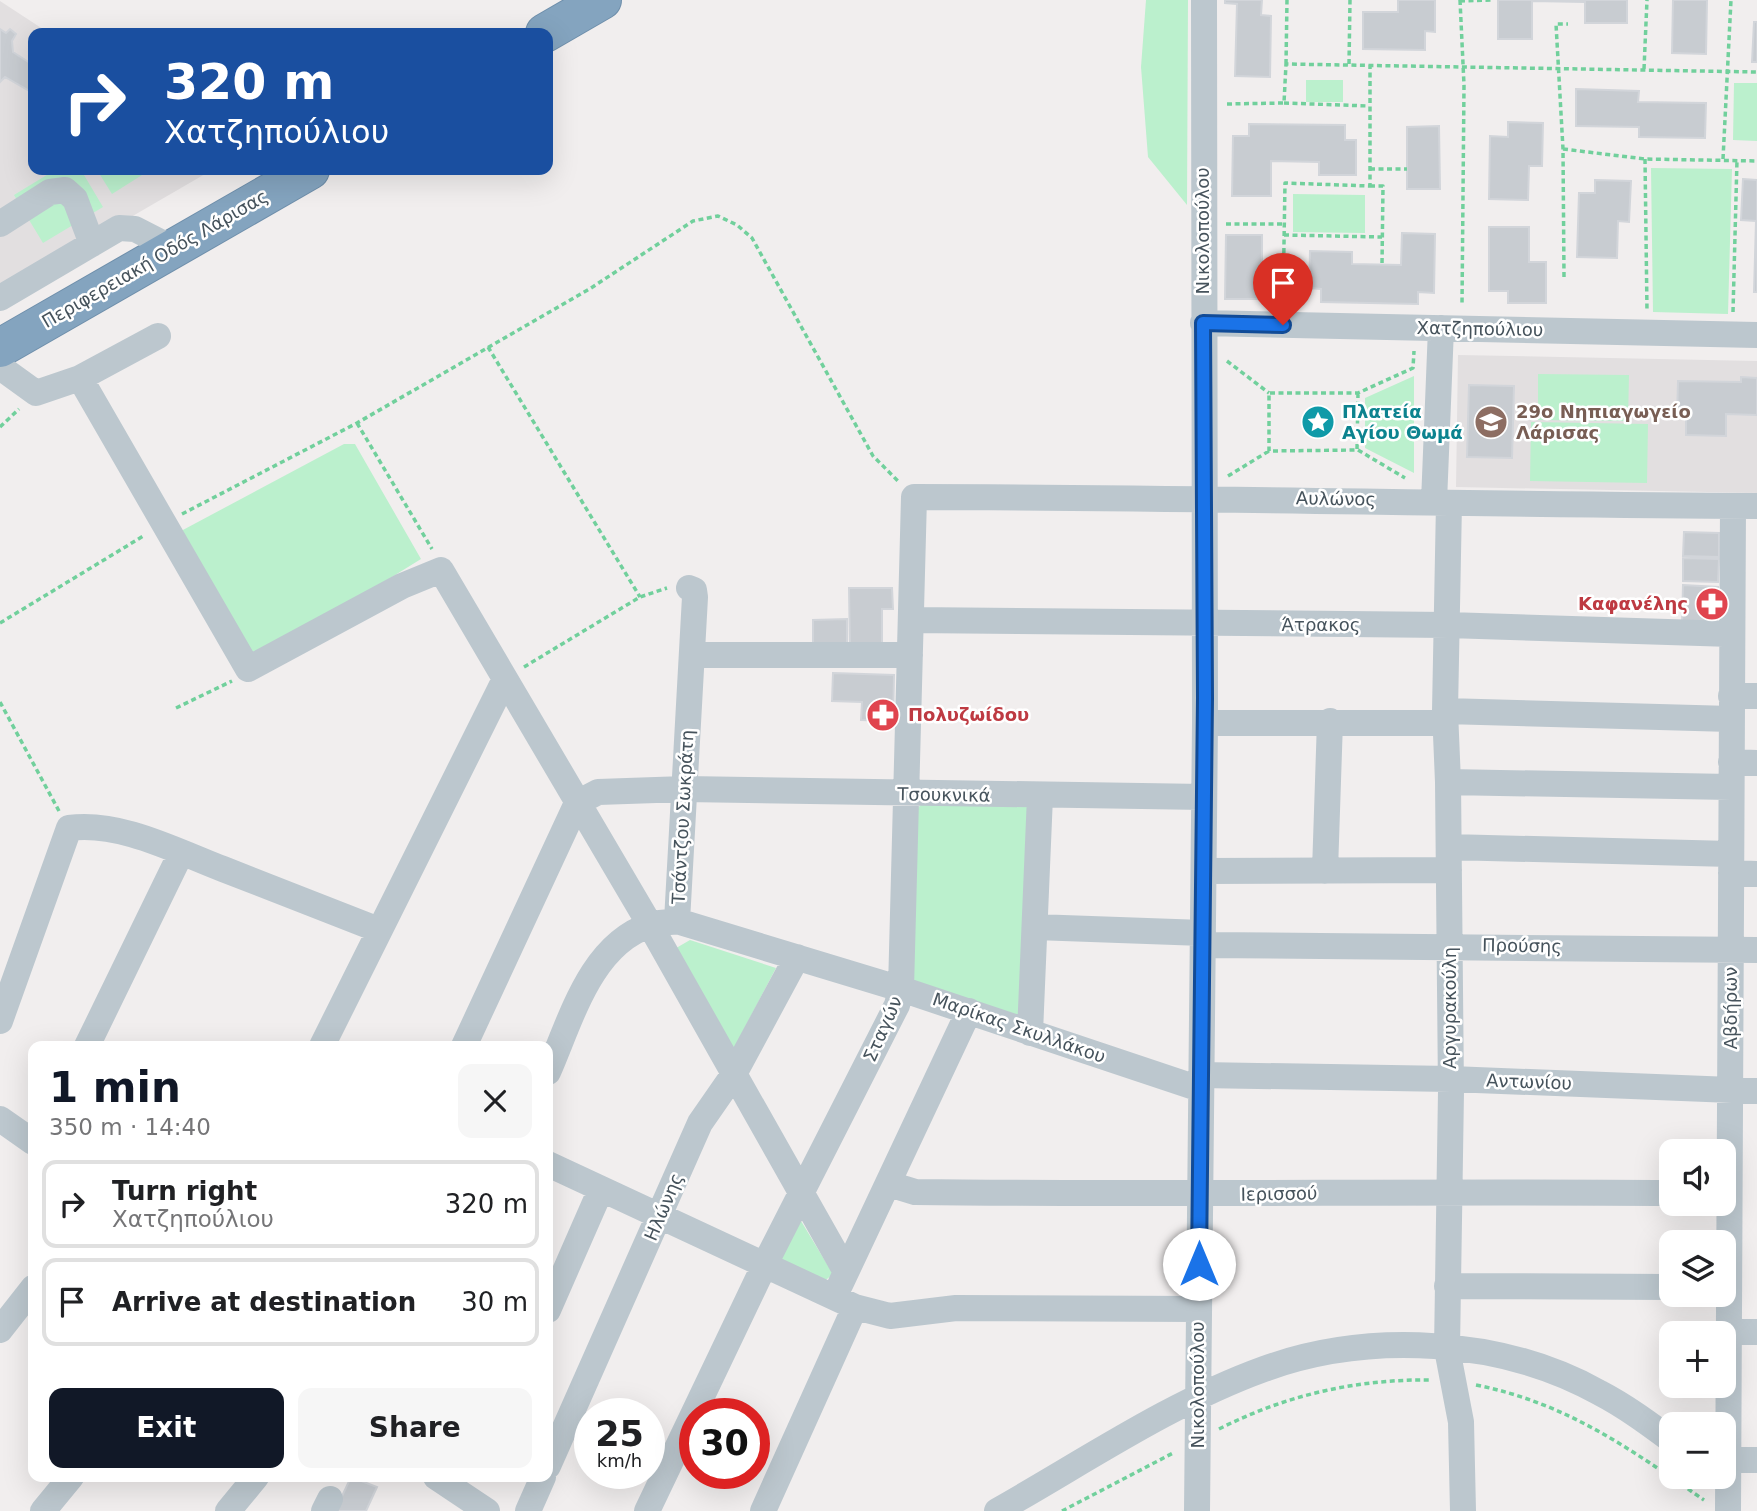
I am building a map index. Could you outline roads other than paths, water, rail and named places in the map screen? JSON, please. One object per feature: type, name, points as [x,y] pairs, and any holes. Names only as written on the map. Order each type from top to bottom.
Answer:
[{"type":"highway","points":[[553,28],[602,0]]},
{"type":"highway","name":"Περιφερειακή Οδός Λάρισας","points":[[0,348],[301,175]]},
{"type":"street","name":"Νικολοπούλου","points":[[1197,1511],[1205,625],[1215,497],[1215,323],[1203,224],[1204,0]]},
{"type":"street","points":[[0,224],[50,192],[65,190],[75,199],[92,244]]},
{"type":"street","points":[[0,298],[119,228],[129,228],[174,249]]},
{"type":"street","name":"Χατζηπούλιου","points":[[1215,323],[1745,334]]},
{"type":"street","name":"Αργυρακούλη","points":[[1452,328],[1442,503],[1448,625],[1445,717],[1451,1079],[1447,1349],[1461,1433],[1463,1511]]},
{"type":"street","points":[[0,368],[36,393],[80,378],[158,336]]},
{"type":"street","points":[[80,378],[248,669],[402,586],[441,570],[650,925],[802,1195],[846,1292]]},
{"type":"street","name":"Αυλώνος","points":[[914,497],[1215,497],[1442,503],[1745,506]]},
{"type":"street","name":"Σταγών","points":[[647,1511],[765,1265],[892,1016],[901,989],[914,497]]},
{"type":"street","name":"Αβδήρων","points":[[1736,1142],[1744,1091],[1730,948],[1731,864],[1740,771],[1740,703],[1731,634],[1745,506]]},
{"type":"street","name":"Τσάντζου Σωκράτη","points":[[553,1061],[592,972],[608,953],[650,925],[677,921],[693,656],[695,597],[694,590],[690,588]]},
{"type":"street","name":"Άτρακος","points":[[911,620],[1205,625],[1448,625],[1731,634]]},
{"type":"street","points":[[693,656],[910,655]]},
{"type":"street","points":[[324,1041],[505,679]]},
{"type":"street","points":[[1205,723],[1445,717],[1740,703]]},
{"type":"street","points":[[1325,871],[1330,721]]},
{"type":"street","points":[[1448,782],[1740,771]]},
{"type":"street","name":"Τσουκνικά","points":[[577,803],[598,792],[685,789],[1204,797]]},
{"type":"street","points":[[1030,1033],[1040,796]]},
{"type":"street","points":[[466,1041],[577,803]]},
{"type":"street","points":[[0,1021],[68,828],[88,826],[109,829],[181,853],[379,930]]},
{"type":"street","points":[[89,1041],[181,853]]},
{"type":"street","points":[[1204,871],[1325,871],[1449,858],[1731,864],[1757,874]]},
{"type":"street","name":"Μαρίκας Σκυλλάκου","points":[[677,921],[901,989],[1030,1033],[1200,1082]]},
{"type":"street","name":"Προύσης","points":[[1035,927],[1203,939],[1757,950]]},
{"type":"street","name":"Ηλώνης","points":[[553,1455],[700,1123],[734,1074],[797,957]]},
{"type":"street","points":[[763,1511],[889,1184],[969,1011]]},
{"type":"street","name":"Αντωνίου","points":[[1200,1082],[1451,1079],[1744,1091]]},
{"type":"street","points":[[0,1119],[28,1139]]},
{"type":"street","points":[[553,1166],[659,1218],[765,1265],[846,1292],[891,1316],[956,1308],[1199,1309]]},
{"type":"street","name":"Ιερισσού","points":[[889,1184],[915,1192],[1200,1196],[1448,1191],[1659,1193]]},
{"type":"street","points":[[553,1299],[601,1189]]},
{"type":"street","points":[[1447,1286],[1659,1287]]},
{"type":"street","points":[[0,1330],[28,1294]]},
{"type":"street","name":"Αβδήρων","points":[[1733,1412],[1744,1332],[1735,1307]]},
{"type":"street","points":[[997,1511],[1198,1398],[1264,1369],[1339,1349],[1380,1346],[1447,1349],[1509,1358],[1600,1392],[1659,1432]]},
{"type":"street","points":[[1736,1459],[1757,1460]]},
{"type":"street","points":[[43,1511],[67,1482]]},
{"type":"street","points":[[228,1511],[252,1482]]},
{"type":"street","points":[[528,1511],[541,1482]]},
{"type":"street","points":[[469,1487],[487,1511]]},
{"type":"street","name":"Αβδήρων","points":[[1719,1507],[1722,1489]]},
{"type":"place","name":"Πλατεία Αγίου Θωμά","points":[[1318,422]]},
{"type":"place","name":"29ο Νηπιαγωγείο Λάρισας","points":[[1491,422]]},
{"type":"place","name":"Καφανέλης","points":[[1712,604]]},
{"type":"place","name":"Πολυζωίδου","points":[[883,715]]}]
